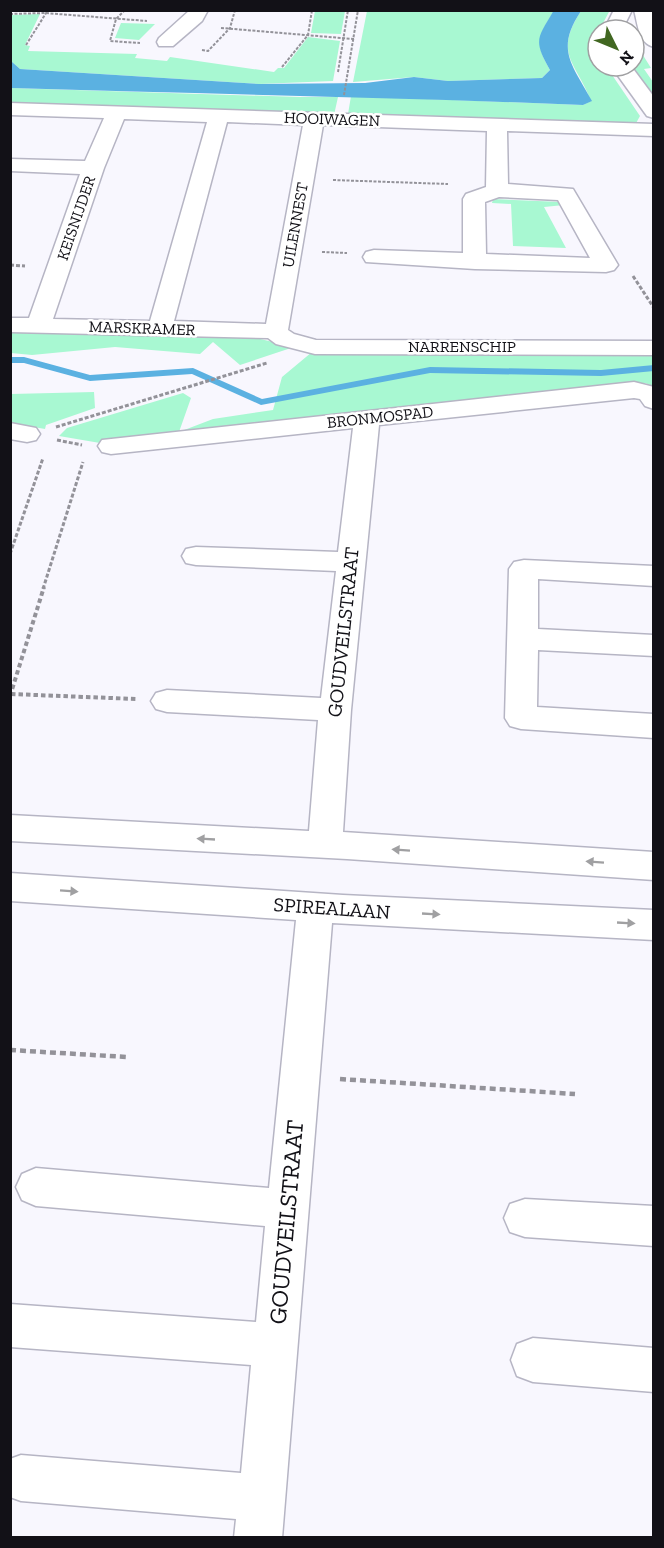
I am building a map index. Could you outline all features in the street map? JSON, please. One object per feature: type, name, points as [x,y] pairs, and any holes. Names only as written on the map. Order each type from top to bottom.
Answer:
[{"type":"street","points":[[643,10],[651,39],[654,41]]},
{"type":"street","points":[[166,42],[193,17]]},
{"type":"street","points":[[630,78],[654,112]]},
{"type":"street","name":"HOOIWAGEN","points":[[10,108],[654,130]]},
{"type":"street","name":"KEISNIJDER","points":[[39,325],[93,168],[117,112]]},
{"type":"street","points":[[160,327],[219,116]]},
{"type":"street","name":"UILENNEST","points":[[274,331],[278,327],[314,118]]},
{"type":"street","points":[[491,192],[497,125]]},
{"type":"street","points":[[10,165],[93,168]]},
{"type":"street","points":[[374,257],[475,262],[606,265],[565,194],[491,192],[474,199],[475,262]]},
{"type":"street","name":"MARSKRAMER","points":[[10,325],[274,331]]},
{"type":"street","name":"NARRENSCHIP","points":[[274,331],[285,339],[315,347],[654,348]]},
{"type":"street","name":"BRONMOSPAD","points":[[100,446],[634,390],[651,397]]},
{"type":"street","name":"GOUDVEILSTRAAT","points":[[325,846],[335,710],[367,419]]},
{"type":"street","points":[[196,556],[351,562]]},
{"type":"street","points":[[654,576],[524,569],[521,718],[654,726]]},
{"type":"street","points":[[524,639],[654,646]]},
{"type":"street","points":[[167,701],[335,710]]},
{"type":"street","points":[[10,828],[654,866]]},
{"type":"street","name":"SPIREALAAN","points":[[10,887],[315,907],[654,925]]},
{"type":"street","name":"GOUDVEILSTRAAT","points":[[260,1518],[315,907]]},
{"type":"street","points":[[36,1187],[287,1209]]},
{"type":"street","points":[[525,1218],[654,1226]]},
{"type":"street","points":[[10,1325],[275,1345]]},
{"type":"street","points":[[533,1360],[654,1370]]},
{"type":"street","points":[[21,1478],[260,1518]]},
{"type":"path","points":[[125,10],[116,19],[110,41],[142,43]]},
{"type":"path","points":[[282,67],[308,35],[312,10]]},
{"type":"path","points":[[338,72],[348,10]]},
{"type":"path","points":[[344,100],[358,10]]},
{"type":"path","points":[[26,45],[46,12]]},
{"type":"path","points":[[10,14],[46,12],[116,19],[193,17],[308,35],[354,39]]},
{"type":"path","points":[[332,180],[468,184],[491,192]]},
{"type":"path","points":[[29,434],[52,430],[63,423],[244,370]]},
{"type":"path","points":[[29,434],[100,446],[11,695],[167,701]]},
{"type":"path","points":[[10,554],[29,434]]},
{"type":"path","points":[[10,1050],[128,1057]]},
{"type":"path","points":[[299,1076],[575,1094]]},
{"type":"green space","points":[[610,10],[606,18],[586,18],[586,78],[614,78],[640,116],[635,125],[348,114],[351,96],[583,105],[591,101],[574,67],[568,48],[573,26],[581,11]]},
{"type":"green space","points":[[315,11],[345,11],[341,34],[311,33]]},
{"type":"green space","points":[[367,11],[554,11],[544,27],[540,40],[542,53],[550,70],[542,78],[448,81],[414,77],[353,82]]},
{"type":"green space","points":[[40,14],[25,45],[30,46],[28,51],[137,54],[135,58],[167,61],[170,57],[274,72],[278,68],[284,68],[308,37],[340,41],[333,81],[259,84],[20,69],[11,61],[11,15]]},
{"type":"green space","points":[[121,23],[155,24],[139,40],[115,38]]},
{"type":"green space","points":[[646,72],[653,82],[653,101],[637,78],[646,78]]},
{"type":"green space","points":[[11,88],[338,97],[334,115],[11,106]]},
{"type":"green space","points":[[493,199],[561,202],[564,205],[544,207],[566,248],[513,246],[511,204],[492,203]]},
{"type":"green space","points":[[11,333],[244,335],[294,347],[240,365],[213,342],[200,354],[115,347],[32,355],[11,353]]},
{"type":"green space","points":[[312,352],[653,352],[653,386],[645,383],[179,432],[213,419],[273,410],[282,377]]},
{"type":"green space","points":[[94,392],[95,408],[46,425],[45,429],[11,423],[11,394]]},
{"type":"green space","points":[[183,393],[191,398],[179,432],[100,443],[59,436],[67,428]]},
{"type":"water","points":[[554,10],[581,11],[569,36],[568,47],[573,67],[592,101],[583,105],[11,88],[11,61],[20,69],[259,84],[365,83],[414,77],[448,81],[542,78],[550,70],[541,52],[539,40]]},
{"type":"waterway","points":[[10,360],[24,360],[90,378],[193,371],[261,402],[430,370],[601,373],[654,368]]}]
